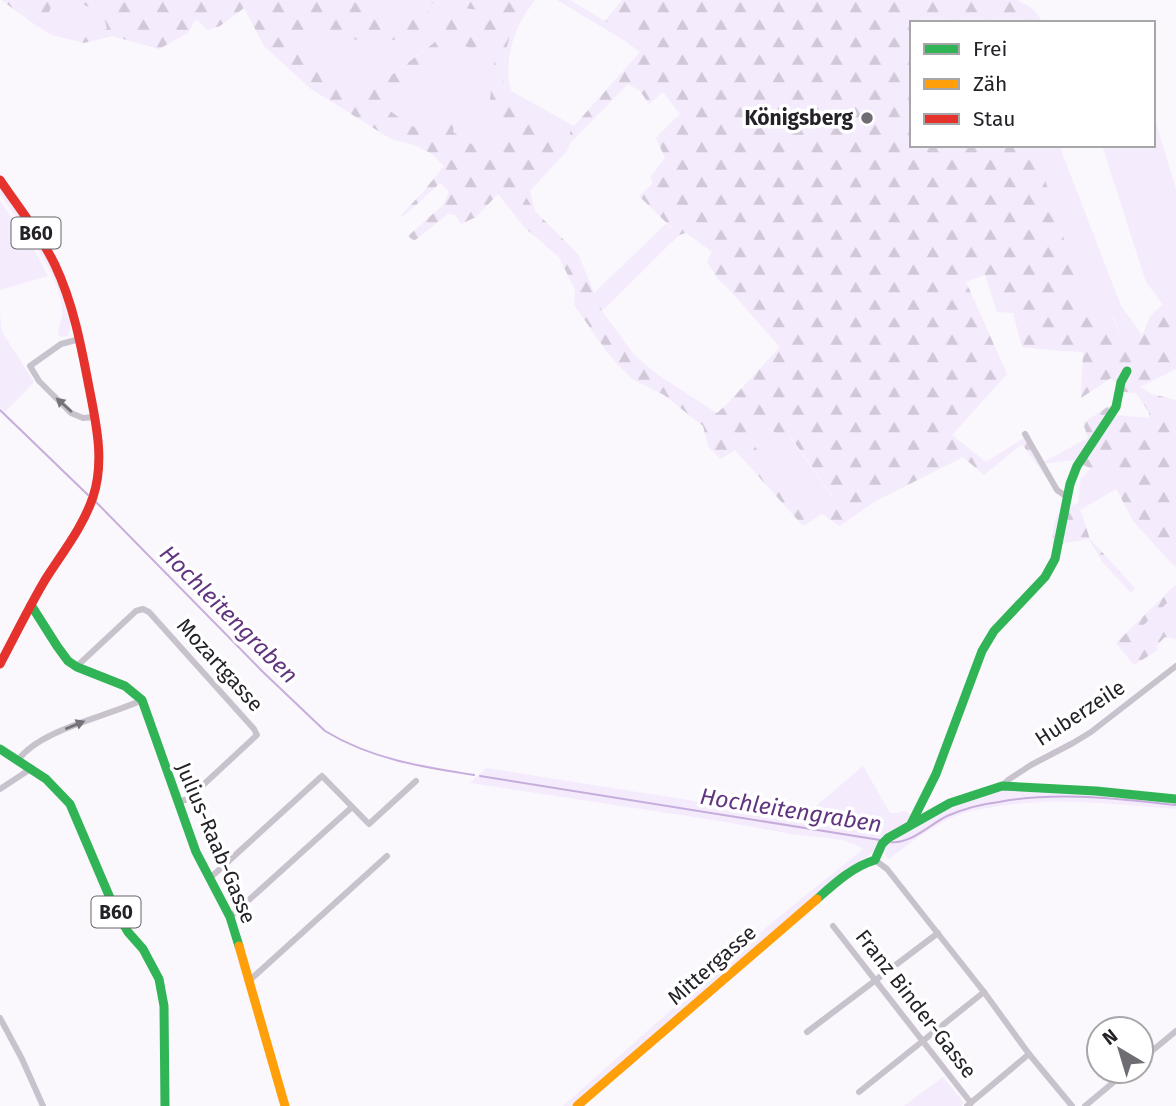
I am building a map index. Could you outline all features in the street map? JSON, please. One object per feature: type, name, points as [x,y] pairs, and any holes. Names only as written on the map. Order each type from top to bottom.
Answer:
[{"type":"street","name":"B60","points":[[0,180],[42,242],[65,290],[80,339],[95,417],[99,460],[92,499],[79,528],[31,605],[0,664]]},
{"type":"street","points":[[80,339],[61,344],[30,366],[39,381],[71,413],[83,418],[95,417]]},
{"type":"street","points":[[911,825],[936,774],[982,651],[994,631],[1045,578],[1055,559],[1070,484],[1077,466],[1116,407],[1121,382],[1127,371]]},
{"type":"street","points":[[1025,434],[1058,490],[1067,497]]},
{"type":"street","points":[[18,760],[31,747],[74,725],[142,701],[135,692],[125,686],[76,667],[65,657],[31,605]]},
{"type":"street","name":"Mozartgasse","points":[[76,667],[136,611],[143,609],[149,612],[254,729],[257,735],[246,746],[188,799],[177,802]]},
{"type":"street","name":"Huberzeile","points":[[1002,786],[1031,765],[1091,732],[1176,666]]},
{"type":"street","name":"Julius-Raab-Gasse","points":[[142,701],[196,852],[230,917],[285,1106]]},
{"type":"street","name":"B60","points":[[0,749],[49,779],[70,804],[116,912],[159,979],[164,1006],[165,1106]]},
{"type":"street","points":[[0,789],[32,768]]},
{"type":"street","points":[[210,878],[322,776],[369,824],[416,781]]},
{"type":"street","points":[[1072,1106],[887,869],[875,860],[877,853],[885,841],[950,803],[1002,786],[1176,799]]},
{"type":"street","points":[[924,801],[930,814]]},
{"type":"street","points":[[230,917],[352,807]]},
{"type":"street","points":[[250,980],[387,856]]},
{"type":"street","name":"Mittergasse","points":[[577,1106],[755,950],[845,877],[863,864],[875,860]]},
{"type":"street","name":"Franz Binder-Gasse","points":[[833,926],[969,1105]]},
{"type":"street","points":[[807,1032],[938,933]]},
{"type":"street","points":[[859,1092],[984,992]]},
{"type":"street","points":[[0,1018],[43,1106]]},
{"type":"street","points":[[1155,1048],[1176,1031]]},
{"type":"street","points":[[969,1105],[1029,1054]]},
{"type":"street","points":[[1085,1106],[1110,1085]]},
{"type":"green space","points":[[1,0],[337,0],[346,3],[351,0],[382,15],[429,12],[451,18],[472,31],[482,28],[506,0],[526,0],[507,47],[504,72],[506,97],[555,128],[561,140],[555,155],[527,186],[524,194],[535,211],[578,254],[602,311],[635,356],[658,375],[717,413],[780,347],[720,282],[707,262],[712,252],[686,233],[679,235],[639,196],[653,183],[650,177],[665,158],[656,138],[680,114],[663,92],[649,104],[640,91],[628,84],[571,142],[570,132],[574,126],[640,52],[641,46],[605,21],[622,0],[1017,0],[1032,8],[1042,21],[910,21],[910,147],[1035,147],[1085,305],[1102,329],[1112,316],[1128,353],[1137,347],[1151,315],[1173,296],[1169,274],[1176,273],[1176,369],[1140,387],[1152,394],[1176,400],[1176,566],[1133,521],[1105,467],[1091,469],[1082,464],[1088,438],[1083,423],[1109,406],[1114,415],[1149,418],[1149,412],[1136,393],[1124,392],[1111,378],[1081,398],[1083,352],[1022,347],[1013,313],[997,312],[985,275],[966,282],[1007,374],[952,435],[986,462],[1024,438],[1047,479],[1022,444],[984,475],[963,457],[874,502],[840,526],[822,514],[803,526],[735,450],[721,459],[708,446],[703,426],[664,395],[632,379],[610,356],[574,305],[575,290],[559,257],[525,228],[498,194],[476,217],[461,224],[455,215],[448,214],[414,241],[408,236],[443,205],[449,191],[440,183],[404,216],[401,215],[444,166],[432,154],[417,146],[391,139],[311,89],[264,46],[244,8],[220,26],[208,30],[196,19],[188,33],[159,49],[112,36],[84,43],[52,35]],"holes":[[[53,3],[82,4],[103,13],[107,29],[83,35],[55,30],[44,23]],[[498,31],[490,99],[502,134],[498,145],[479,149],[453,132],[455,119],[450,119],[435,136],[408,124],[378,102],[413,82],[457,43],[473,49]],[[308,32],[365,42],[443,36],[377,86],[354,92],[319,71],[307,55],[293,52]],[[772,429],[779,439],[790,436],[834,498],[809,515],[752,443],[755,438]]]},
{"type":"green space","points":[[352,0],[410,0],[478,10],[482,0],[506,0],[482,28],[471,31],[451,18],[429,12],[382,15]]},
{"type":"green space","points":[[410,0],[482,0],[483,2],[478,10]]},
{"type":"green space","points":[[526,0],[535,0],[522,19],[512,45],[508,74],[511,91],[574,126],[570,132],[571,142],[567,151],[530,191],[535,211],[523,193],[529,182],[555,155],[561,140],[555,128],[506,97],[504,72],[507,47]]},
{"type":"green space","points":[[557,0],[570,0],[605,21],[641,46],[640,52],[625,41]]},
{"type":"green space","points":[[53,3],[82,4],[103,13],[108,29],[83,35],[55,30],[44,23]]},
{"type":"green space","points":[[499,31],[490,99],[502,134],[498,146],[479,149],[453,132],[455,119],[449,119],[435,136],[408,124],[377,102],[413,82],[457,43]]},
{"type":"green space","points":[[308,32],[365,42],[445,36],[377,86],[354,92],[319,71],[307,55],[292,52]]},
{"type":"green space","points":[[1155,120],[1176,189],[1176,273],[1169,275],[1173,296],[1163,305],[1146,282],[1103,147],[1155,147]]},
{"type":"green space","points":[[1035,147],[1060,147],[1121,306],[1142,335],[1137,347],[1128,354],[1113,316],[1102,329],[1085,305]]},
{"type":"green space","points":[[0,186],[48,260],[70,323],[67,336],[60,337],[58,334],[62,310],[53,277],[46,262],[0,194]]},
{"type":"green space","points":[[0,201],[35,251],[48,276],[0,290]]},
{"type":"green space","points":[[666,224],[679,235],[602,311],[593,294]]},
{"type":"green space","points":[[0,314],[2,332],[34,382],[5,412],[0,407]]},
{"type":"green space","points":[[772,429],[789,436],[834,499],[808,515],[752,443],[755,438]]},
{"type":"green space","points":[[1088,438],[1082,464],[1072,460],[1040,464]]},
{"type":"green space","points":[[1105,467],[1116,489],[1080,510],[1078,503],[1081,478],[1091,469]]},
{"type":"green space","points":[[1078,503],[1090,539],[1135,588],[1131,593],[1103,563],[1089,539],[1052,545],[1056,518],[1063,510]]},
{"type":"green space","points":[[1176,585],[1176,614],[1166,622],[1161,636],[1139,654],[1130,638],[1167,603],[1169,591]]},
{"type":"green space","points":[[1169,591],[1167,603],[1130,638],[1139,654],[1161,636],[1166,622],[1176,614],[1176,639],[1165,637],[1156,646],[1158,650],[1134,665],[1116,643]]},
{"type":"green space","points":[[863,766],[890,813],[904,811],[923,821],[952,806],[1005,790],[1176,802],[1176,809],[1082,802],[1012,804],[972,811],[952,818],[924,833],[889,859],[882,851],[873,852],[850,869],[582,1106],[563,1106],[746,945],[863,849],[843,840],[470,783],[486,768],[802,818]]},
{"type":"green space","points":[[943,1077],[964,1103],[961,1106],[904,1106]]},
{"type":"waterway","name":"Hochleitengraben","points":[[0,410],[88,495]]},
{"type":"waterway","name":"Hochleitengraben","points":[[95,501],[263,672],[325,731],[342,741],[379,755],[416,765],[474,775]]},
{"type":"waterway","name":"Hochleitengraben","points":[[480,776],[880,840]]},
{"type":"waterway","name":"Hochleitengraben","points":[[889,842],[912,837],[959,811],[1021,799],[1088,797],[1176,805]]},
{"type":"traffic: fast","points":[[911,824],[936,774],[982,651],[994,631],[1045,577],[1055,559],[1070,484],[1077,466],[1116,407],[1121,382],[1127,371]]},
{"type":"traffic: fast","points":[[31,605],[68,661],[125,686],[142,700],[196,852],[230,917],[239,946]]},
{"type":"traffic: fast","points":[[0,749],[46,779],[70,804],[116,912],[143,949],[159,979],[164,1006],[165,1106]]},
{"type":"traffic: fast","points":[[817,899],[851,871],[875,860],[882,844],[888,838],[950,803],[1002,786],[1176,799]]},
{"type":"traffic: slow","points":[[577,1106],[817,899]]},
{"type":"traffic: slow","points":[[239,946],[285,1106]]},
{"type":"traffic: jam","points":[[0,180],[43,243],[67,294],[86,371],[97,428],[99,456],[97,483],[84,519],[39,590],[0,664]]},
{"type":"place","name":"Königsberg","points":[[867,118]]}]
